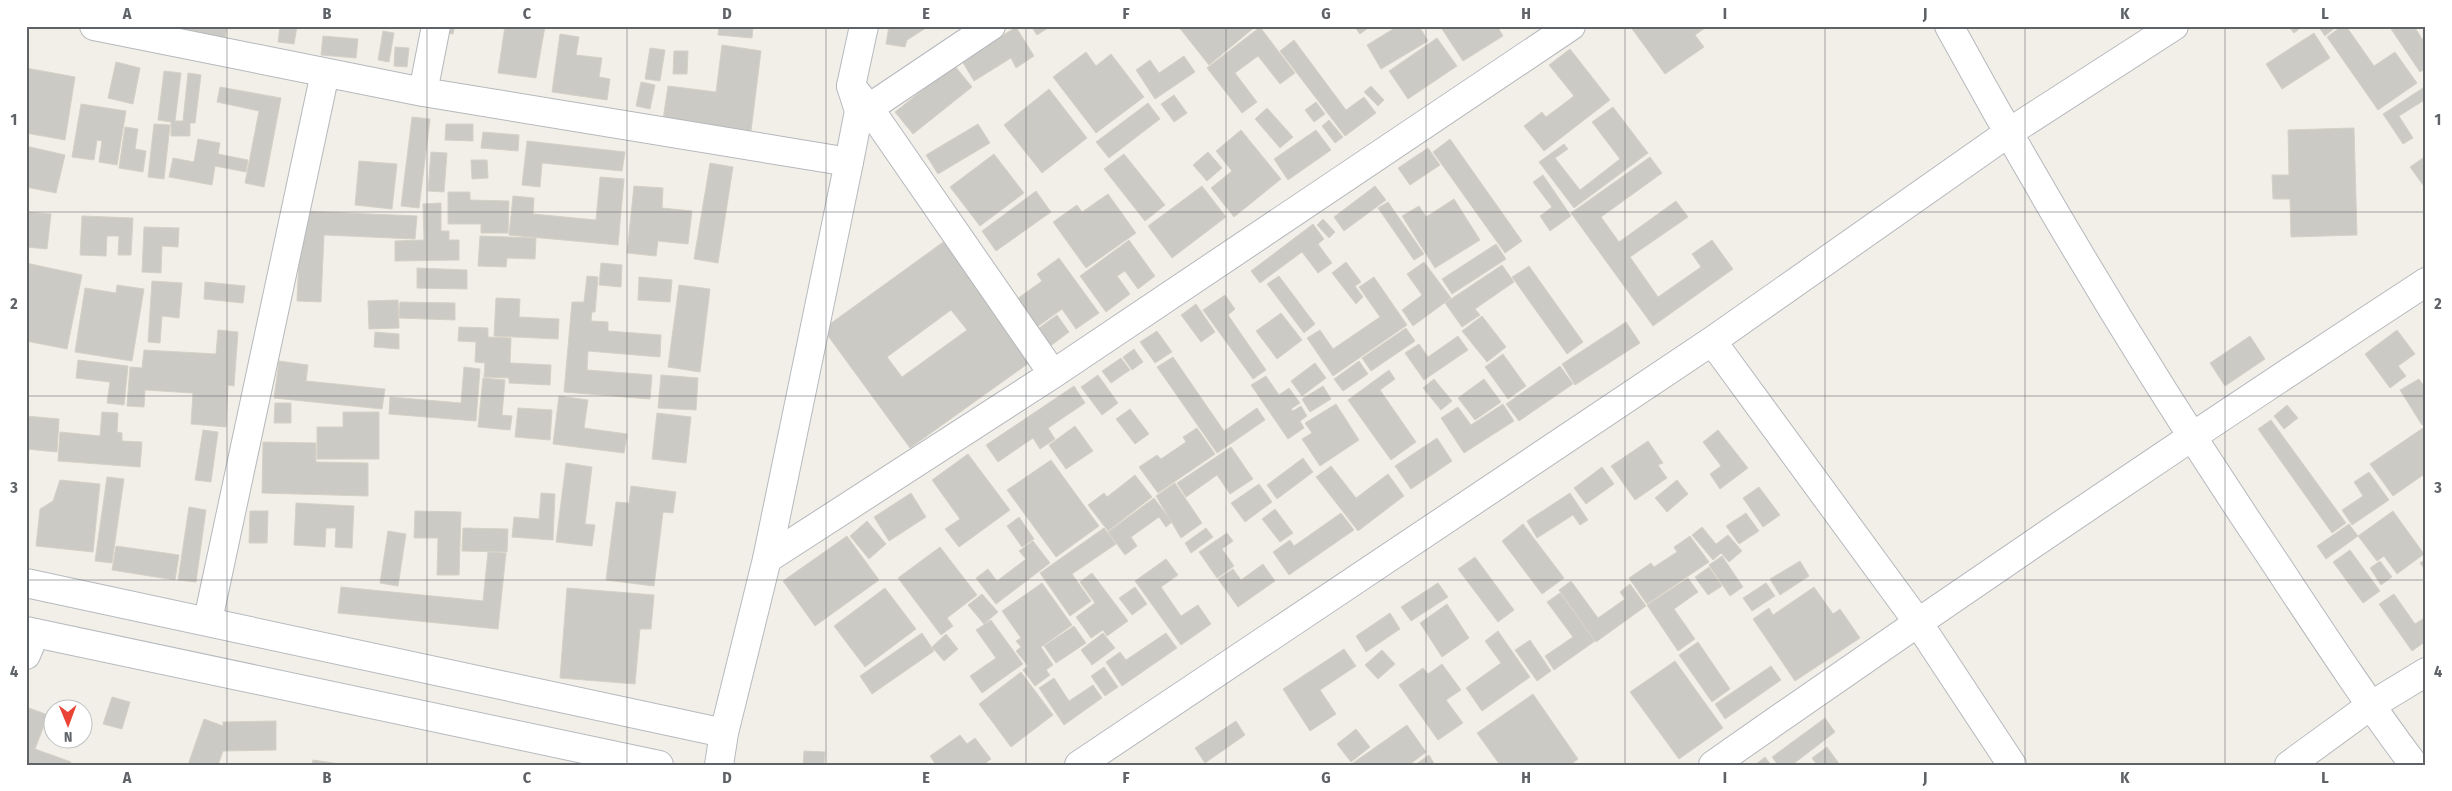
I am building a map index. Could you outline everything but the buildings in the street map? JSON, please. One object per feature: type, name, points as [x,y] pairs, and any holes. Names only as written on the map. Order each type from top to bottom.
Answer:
[{"type":"street","points":[[94,26],[423,92],[849,162]]},
{"type":"street","points":[[423,92],[436,26]]},
{"type":"street","points":[[718,765],[724,733],[767,559],[849,162],[860,102],[864,26]]},
{"type":"street","points":[[860,102],[991,26]]},
{"type":"street","points":[[767,559],[1053,374],[1572,26]]},
{"type":"street","points":[[1949,26],[2008,133],[2190,436],[2370,706],[2414,765]]},
{"type":"street","points":[[1079,765],[1712,340],[2008,133],[2174,26]]},
{"type":"street","points":[[208,620],[325,72]]},
{"type":"street","points":[[860,102],[1053,374]]},
{"type":"street","points":[[1713,765],[1917,621],[2190,436],[2426,282]]},
{"type":"street","points":[[1712,340],[1917,621],[2012,765]]},
{"type":"street","points":[[26,583],[208,620],[724,733]]},
{"type":"street","points":[[29,640],[607,760],[659,765]]},
{"type":"street","points":[[2289,765],[2370,706],[2426,672]]}]
